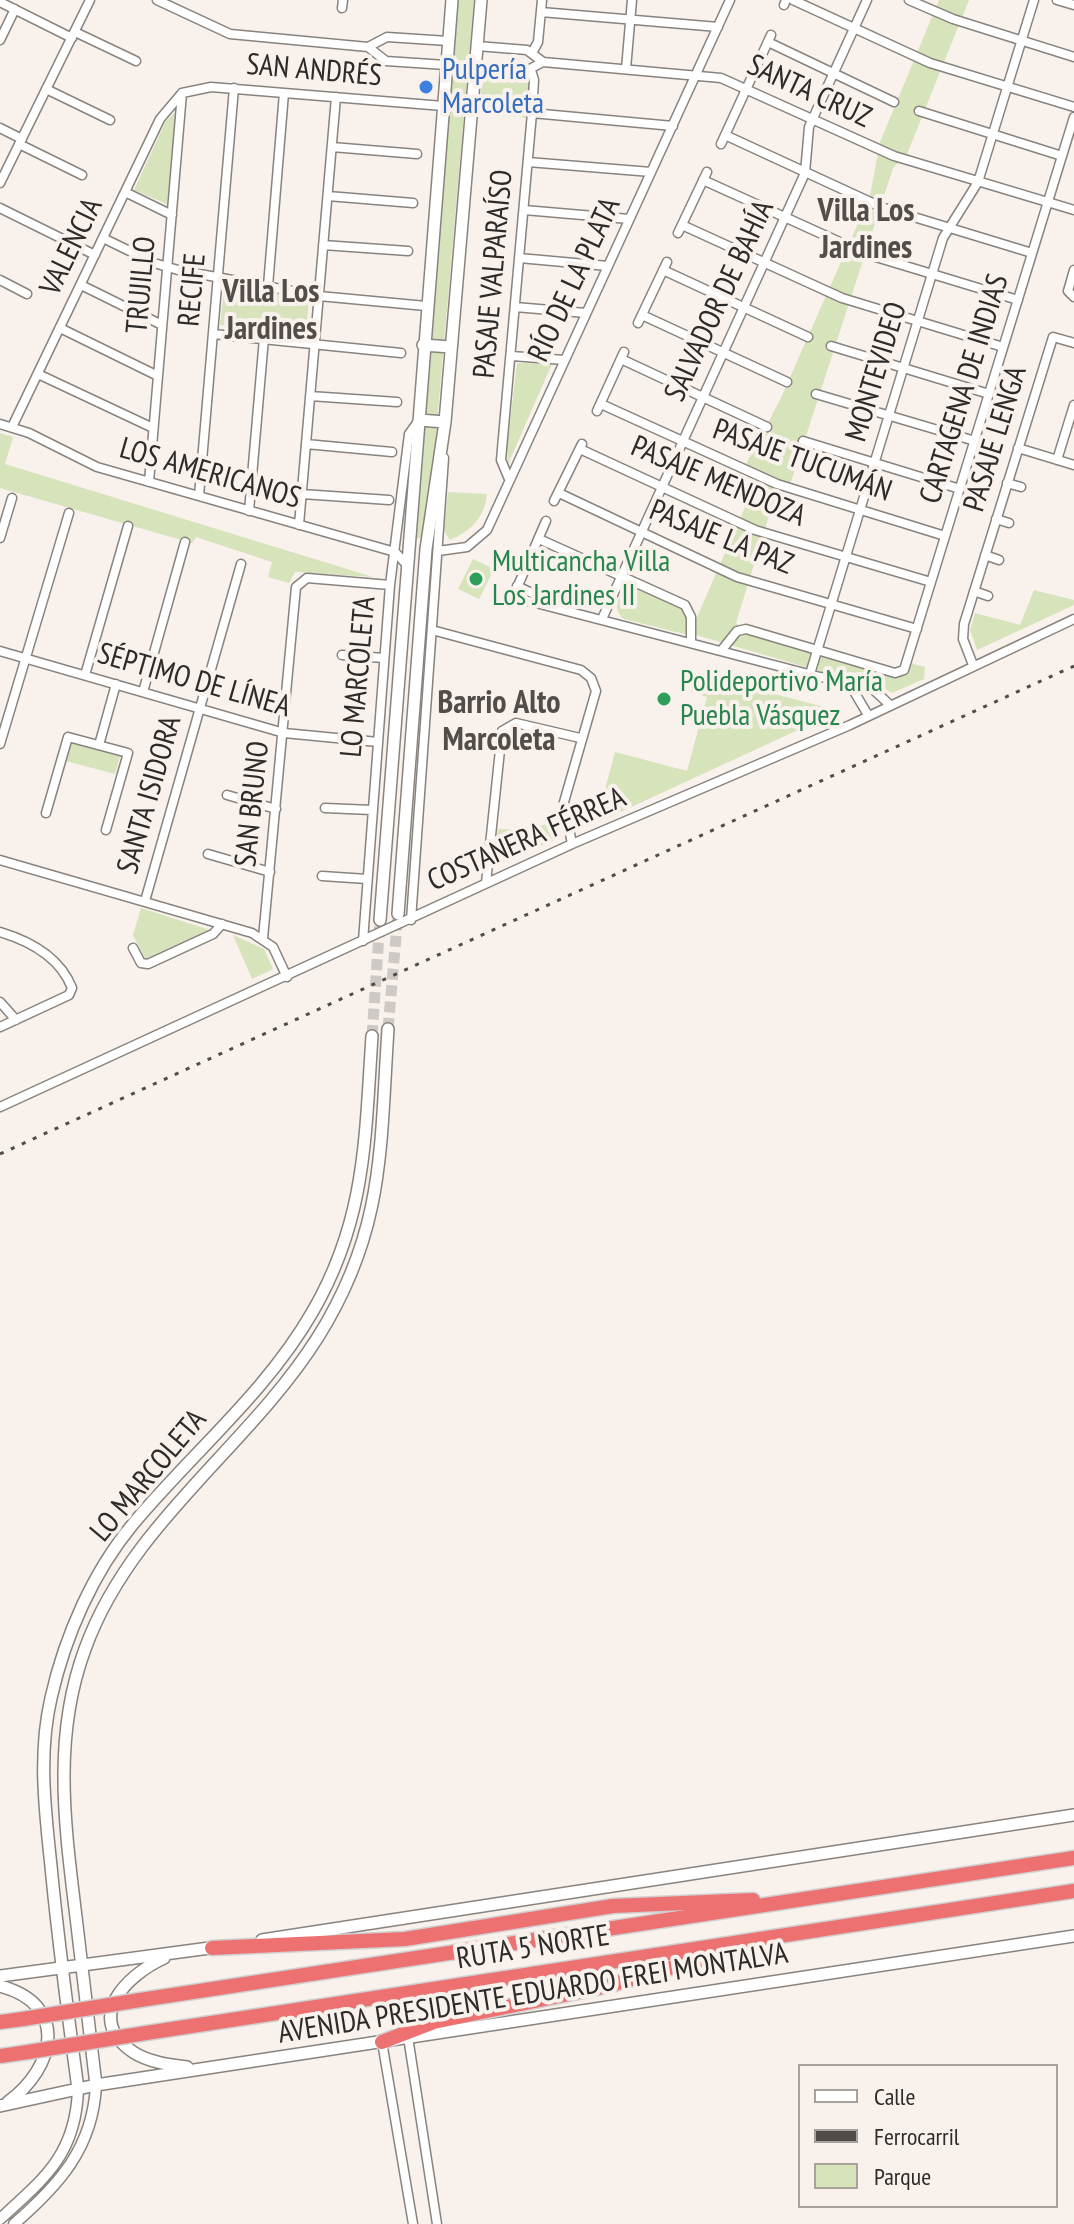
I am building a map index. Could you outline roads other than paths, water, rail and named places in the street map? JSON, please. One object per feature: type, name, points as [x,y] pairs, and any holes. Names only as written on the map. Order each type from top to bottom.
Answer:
[{"type":"highway","name":"RUTA 5 NORTE","points":[[0,2022],[1071,1858]]},
{"type":"highway","name":"RUTA 5 NORTE","points":[[0,2056],[1074,1891]]},
{"type":"highway","points":[[1029,1898],[1074,1898]]},
{"type":"highway","points":[[212,1948],[405,1939],[641,1903],[798,1900]]},
{"type":"highway","points":[[382,2042],[434,2022],[607,1986],[788,1935]]},
{"type":"main road","name":"LO MARCOLETA","points":[[380,920],[452,0]]},
{"type":"main road","name":"LO MARCOLETA","points":[[398,914],[426,549],[445,422],[481,0]]},
{"type":"main road","points":[[423,345],[451,347]]},
{"type":"main road","points":[[419,420],[445,422]]},
{"type":"main road","name":"LO MARCOLETA","points":[[96,2085],[63,1811],[63,1752],[68,1712],[84,1650],[103,1608],[136,1552],[254,1419],[303,1359],[331,1315],[353,1269],[380,1174],[388,1029]]},
{"type":"main road","name":"LO MARCOLETA","points":[[78,2089],[43,1787],[46,1721],[65,1647],[86,1600],[119,1543],[286,1353],[315,1309],[337,1261],[354,1210],[365,1158],[372,1036]]},
{"type":"main road","points":[[180,1472],[190,1488]]},
{"type":"main road","points":[[161,1492],[173,1508]]},
{"type":"main road","points":[[0,1976],[212,1948],[1074,1815]]},
{"type":"main road","name":"AVENIDA PRESIDENTE EDUARDO FREI MONTALVA","points":[[2,2105],[96,2085],[1074,1936]]},
{"type":"main road","points":[[175,1953],[140,1971],[124,1985],[114,2002],[111,2020],[119,2038],[137,2054],[198,2069]]},
{"type":"main road","points":[[0,1986],[23,1995],[36,2008],[45,2024],[48,2041],[39,2074],[2,2105]]},
{"type":"street","points":[[0,183],[90,0]]},
{"type":"street","points":[[157,0],[230,34],[368,47],[386,61],[446,65]]},
{"type":"street","points":[[532,53],[538,42],[542,0]]},
{"type":"street","points":[[626,69],[632,0]]},
{"type":"street","name":"RÍO DE LA PLATA","points":[[438,551],[462,549],[480,539],[730,0]]},
{"type":"street","name":"SALVADOR DE BAHÍA","points":[[602,619],[805,173],[812,119],[867,0]]},
{"type":"street","points":[[909,0],[947,17],[1074,57]]},
{"type":"street","name":"MONTEVIDEO","points":[[810,674],[947,228],[978,182],[1034,0]]},
{"type":"street","points":[[1057,0],[1074,5]]},
{"type":"street","points":[[0,2],[136,61]]},
{"type":"street","points":[[787,2],[930,63],[1074,107]]},
{"type":"street","points":[[0,40],[15,9]]},
{"type":"street","points":[[541,12],[718,27]]},
{"type":"street","points":[[368,47],[387,37],[448,41]]},
{"type":"street","points":[[894,102],[770,38],[723,140],[881,207],[1032,253]]},
{"type":"street","points":[[475,70],[531,70],[543,62],[532,53],[477,46]]},
{"type":"street","name":"SANTA CRUZ","points":[[543,62],[721,78],[894,156],[1074,210]]},
{"type":"street","name":"PASAJE VALPARAÍSO","points":[[509,479],[501,460],[532,113],[534,80],[531,70]]},
{"type":"street","name":"SAN ANDRÉS","points":[[182,93],[202,87],[234,88],[443,106]]},
{"type":"street","name":"RECIFE","points":[[199,496],[234,88]]},
{"type":"street","points":[[46,89],[110,120]]},
{"type":"street","name":"VALENCIA","points":[[12,427],[164,111],[182,93]]},
{"type":"street","name":"TRUJILLO","points":[[149,482],[182,93]]},
{"type":"street","points":[[268,286],[284,93]]},
{"type":"street","points":[[299,525],[336,97]]},
{"type":"street","points":[[919,111],[1062,156]]},
{"type":"street","points":[[532,113],[673,126]]},
{"type":"street","name":"CARTAGENA DE INDIAS","points":[[817,650],[901,673],[1074,117]]},
{"type":"street","points":[[0,128],[82,175]]},
{"type":"street","points":[[332,147],[417,154]]},
{"type":"street","points":[[528,162],[651,172]]},
{"type":"street","points":[[1003,347],[842,298],[680,229],[705,176],[866,254],[1018,300]]},
{"type":"street","points":[[125,192],[172,215]]},
{"type":"street","points":[[328,196],[413,203]]},
{"type":"street","points":[[0,208],[95,255]]},
{"type":"street","points":[[524,210],[629,219]]},
{"type":"street","points":[[103,238],[167,267],[319,296],[426,306]]},
{"type":"street","points":[[323,245],[408,251]]},
{"type":"street","points":[[519,258],[608,266]]},
{"type":"street","points":[[787,382],[640,319],[665,266],[808,337]]},
{"type":"street","points":[[1071,295],[1074,270]]},
{"type":"street","points":[[0,280],[27,294]]},
{"type":"street","points":[[81,285],[162,325]]},
{"type":"street","points":[[515,307],[586,313]]},
{"type":"street","points":[[60,328],[158,376]]},
{"type":"street","points":[[213,334],[401,353]]},
{"type":"street","name":"PASAJE LENGA","points":[[973,665],[962,635],[1007,483],[1053,337],[1074,343]]},
{"type":"street","points":[[249,511],[264,338]]},
{"type":"street","points":[[831,346],[989,394]]},
{"type":"street","points":[[512,356],[564,360]]},
{"type":"street","name":"PASAJE TUCUMÁN","points":[[703,398],[623,356],[599,408],[769,481],[945,536]]},
{"type":"street","points":[[38,374],[153,428]]},
{"type":"street","points":[[816,394],[975,441]]},
{"type":"street","points":[[310,396],[397,402]]},
{"type":"street","points":[[703,398],[767,427]]},
{"type":"street","points":[[1057,460],[1074,405]]},
{"type":"street","name":"LO MARCOLETA","points":[[363,941],[390,585],[409,434],[419,420]]},
{"type":"street","name":"LOS AMERICANOS","points":[[0,424],[85,462],[395,552]]},
{"type":"street","name":"LO MARCOLETA","points":[[411,920],[444,475],[441,441]]},
{"type":"street","points":[[803,441],[960,489]]},
{"type":"street","points":[[306,444],[392,452]]},
{"type":"street","name":"PASAJE MENDOZA","points":[[556,497],[581,446],[761,532],[931,582]]},
{"type":"street","points":[[1018,448],[1074,465]]},
{"type":"street","points":[[1007,483],[1021,487]]},
{"type":"street","points":[[302,494],[389,500]]},
{"type":"street","name":"PASAJE LA PAZ","points":[[556,497],[640,531],[743,579],[917,629]]},
{"type":"street","points":[[0,538],[12,498]]},
{"type":"street","points":[[0,744],[69,513]]},
{"type":"street","points":[[996,519],[1009,523]]},
{"type":"street","points":[[546,521],[513,597],[810,674],[871,685],[889,704]]},
{"type":"street","points":[[85,675],[128,526]]},
{"type":"street","points":[[539,539],[685,605],[691,617],[691,643]]},
{"type":"street","points":[[143,692],[185,542]]},
{"type":"street","points":[[395,552],[407,565]]},
{"type":"street","name":"PASAJE LENGA","points":[[985,555],[999,560]]},
{"type":"street","name":"SANTA ISIDORA","points":[[145,901],[241,564]]},
{"type":"street","name":"SAN BRUNO","points":[[263,938],[295,590],[300,581],[310,578],[390,585]]},
{"type":"street","points":[[517,586],[562,609]]},
{"type":"street","points":[[974,591],[988,596]]},
{"type":"street","name":"COSTANERA FÉRREA","points":[[0,1107],[486,883],[868,715],[1074,619]]},
{"type":"street","points":[[721,651],[743,629],[817,650]]},
{"type":"street","points":[[432,630],[585,672],[596,691],[564,802],[572,844]]},
{"type":"street","name":"SÉPTIMO DE LÍNEA","points":[[0,651],[284,733],[378,742]]},
{"type":"street","points":[[342,655],[384,658]]},
{"type":"street","points":[[849,683],[868,715]]},
{"type":"street","points":[[99,745],[116,684]]},
{"type":"street","points":[[486,883],[502,731],[516,723],[580,738]]},
{"type":"street","points":[[46,813],[68,737],[128,753],[106,830]]},
{"type":"street","points":[[227,795],[276,809]]},
{"type":"street","points":[[325,808],[372,810]]},
{"type":"street","points":[[208,854],[270,872]]},
{"type":"street","points":[[0,860],[263,938],[277,953],[287,977]]},
{"type":"street","points":[[322,876],[367,879]]},
{"type":"street","points":[[133,948],[141,963],[148,964],[213,934],[222,924]]},
{"type":"street","points":[[0,932],[26,941],[49,957],[64,973],[72,990],[0,1027]]},
{"type":"street","points":[[0,1002],[16,1020]]},
{"type":"street","points":[[408,2037],[437,2224]]},
{"type":"street","points":[[382,2042],[413,2224]]},
{"type":"street","name":"LO MARCOLETA","points":[[14,2224],[63,2179],[87,2133],[96,2085]]},
{"type":"street","name":"LO MARCOLETA","points":[[0,2219],[54,2168],[67,2146],[76,2119],[78,2089]]},
{"type":"tunnel","points":[[388,1029],[398,914]]},
{"type":"tunnel","points":[[372,1036],[380,920]]},
{"type":"railway","points":[[0,1154],[1074,666]]},
{"type":"place","name":"Pulpería Marcoleta","points":[[426,87]]},
{"type":"place","name":"Multicancha Villa Los Jardines II","points":[[476,579]]},
{"type":"place","name":"Polideportivo María Puebla Vásquez","points":[[664,699]]},
{"type":"district","name":"Villa Los Jardines","points":[[866,230]]},
{"type":"district","name":"Villa Los Jardines","points":[[271,312]]},
{"type":"district","name":"Barrio Alto Marcoleta","points":[[499,722]]}]
